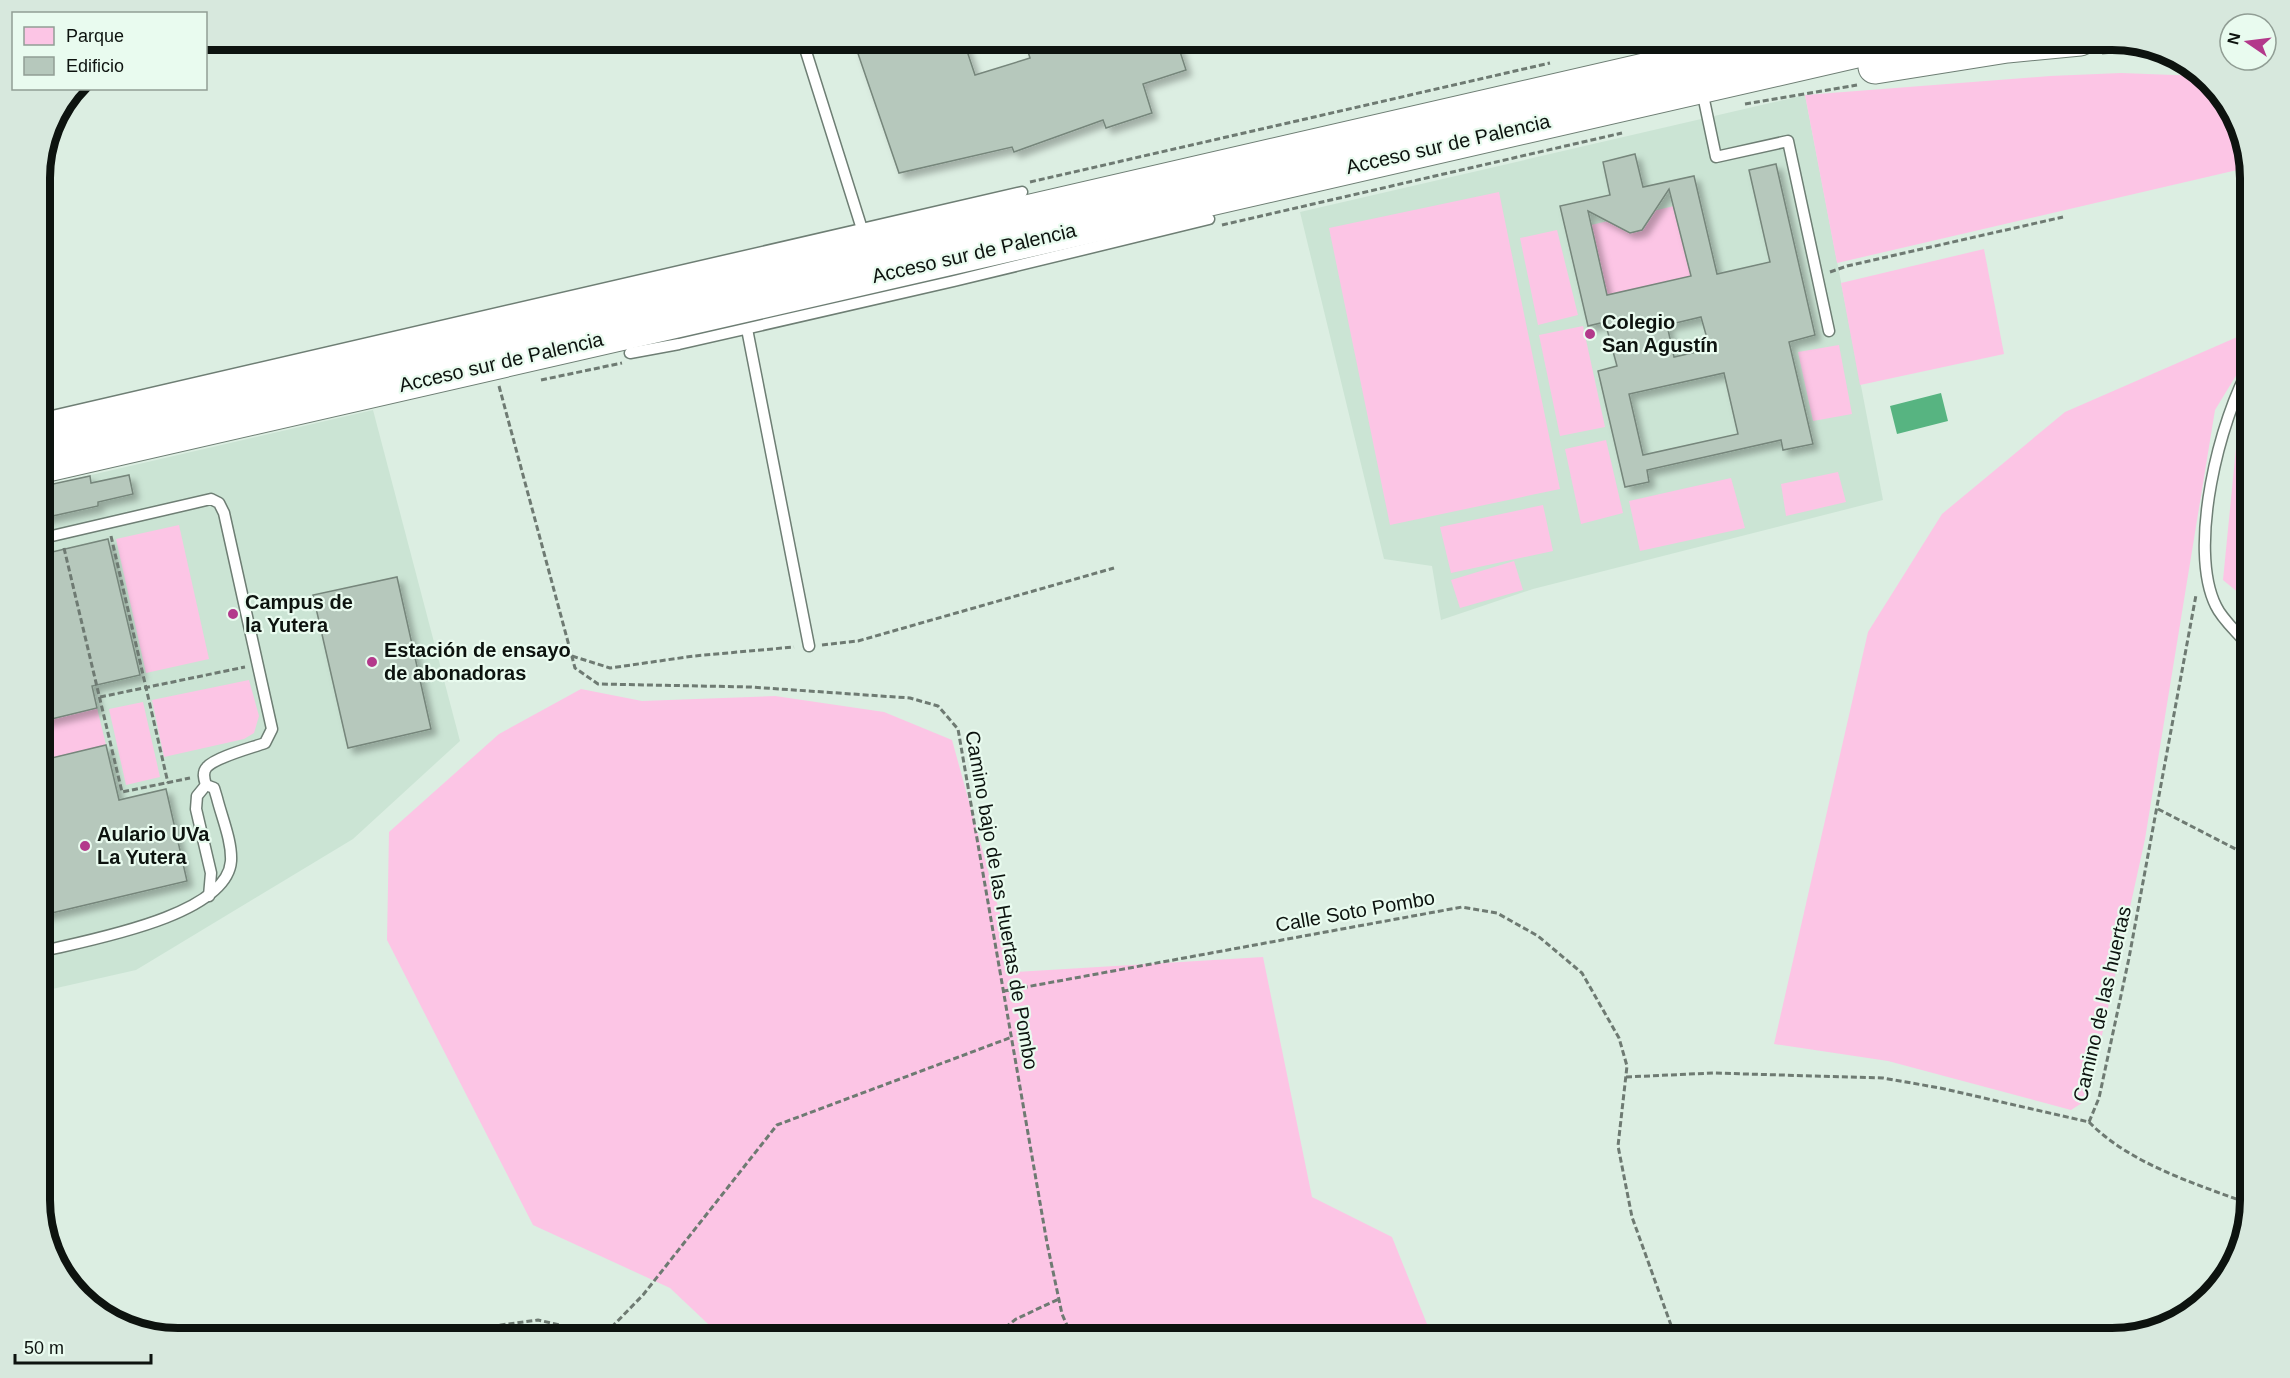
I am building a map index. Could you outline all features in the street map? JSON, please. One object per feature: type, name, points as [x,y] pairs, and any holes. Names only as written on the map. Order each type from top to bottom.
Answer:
[{"type":"highway","points":[[1022,192],[1202,159],[1307,148],[1398,112],[1658,50]]},
{"type":"highway","name":"Acceso sur de Palencia","points":[[50,436],[725,283],[996,217],[1731,50]]},
{"type":"highway","name":"Acceso sur de Palencia","points":[[50,465],[1861,50]]},
{"type":"highway","points":[[1425,149],[1514,145],[1704,100],[1835,74],[1982,50]]},
{"type":"highway","points":[[1209,219],[1326,188],[1393,157]]},
{"type":"highway","points":[[425,380],[520,375],[630,353]]},
{"type":"lane","points":[[805,50],[862,229]]},
{"type":"lane","points":[[1704,100],[1716,157],[1788,141],[1828,331]]},
{"type":"lane","points":[[50,416],[1022,192]]},
{"type":"lane","points":[[630,353],[747,329],[1209,219]]},
{"type":"lane","points":[[747,329],[809,646]]},
{"type":"lane","points":[[2240,384],[2225,419],[2206,524],[2206,572],[2216,607],[2240,636]]},
{"type":"lane","points":[[50,536],[211,499],[219,503],[224,513],[272,729],[265,742],[214,762],[206,768],[205,780],[197,796],[196,809],[211,873],[209,896]]},
{"type":"lane","points":[[50,949],[170,917],[209,896],[224,880],[231,862],[214,788],[205,780]]},
{"type":"path","points":[[1817,277],[1847,266],[2063,217]]},
{"type":"path","name":"Camino bajo de las Huertas de Pombo","points":[[496,376],[575,668],[598,684],[751,687],[910,698],[938,706],[958,729],[1059,1299],[1069,1328]]},
{"type":"path","points":[[108,523],[168,783]]},
{"type":"path","points":[[61,534],[122,792],[168,783],[205,780]]},
{"type":"path","points":[[572,656],[610,668],[694,656],[858,641],[949,618],[1114,568]]},
{"type":"path","name":"Camino de las huertas","points":[[1626,1077],[1713,1073],[1883,1078],[1940,1088],[2089,1122],[2098,1098],[2129,958],[2198,584]]},
{"type":"path","points":[[100,697],[257,664]]},
{"type":"path","points":[[2158,809],[2240,851]]},
{"type":"path","name":"Calle Soto Pombo","points":[[1004,991],[1462,907],[1497,913],[1527,930],[1582,973],[1618,1038],[1627,1066],[1618,1146],[1632,1217],[1672,1328]]},
{"type":"path","points":[[611,1328],[643,1294],[777,1125],[1012,1037]]},
{"type":"path","points":[[2089,1122],[2104,1137],[2147,1163],[2240,1200]]},
{"type":"path","points":[[1004,1328],[1016,1318],[1059,1299]]},
{"type":"path","points":[[478,1328],[538,1320],[573,1328]]},
{"type":"shaded area","name":"Colegio San Agustín","points":[[1805,95],[1883,500],[1533,589],[1441,620],[1432,566],[1384,559],[1300,212]]},
{"type":"shaded area","points":[[1941,393],[1948,421],[1897,434],[1890,406]]},
{"type":"shaded area","name":"Campus de la Yutera","points":[[373,410],[460,741],[353,839],[136,970],[50,990],[50,484]]},
{"type":"green space","points":[[2121,73],[2189,76],[2219,106],[2234,136],[2240,169],[1837,263],[1805,95],[2050,76]]},
{"type":"green space","points":[[1499,192],[1560,489],[1390,525],[1329,228]]},
{"type":"green space","points":[[1674,206],[1691,276],[1607,295],[1591,225],[1617,219],[1630,233],[1643,230],[1650,219],[1649,212]]},
{"type":"green space","points":[[1557,230],[1578,315],[1538,325],[1520,238]]},
{"type":"green space","points":[[1984,249],[2004,354],[1860,385],[1841,283]]},
{"type":"green space","points":[[1583,326],[1605,427],[1560,436],[1539,335]]},
{"type":"green space","points":[[2240,336],[2240,369],[2215,410],[2145,839],[2088,1099],[2071,1110],[1888,1061],[1774,1044],[1868,632],[1942,514],[2065,412]]},
{"type":"green space","points":[[1839,345],[1852,414],[1813,421],[1798,352]]},
{"type":"green space","points":[[2240,433],[2240,594],[2223,580],[2237,438]]},
{"type":"green space","points":[[1606,440],[1623,513],[1581,524],[1565,449]]},
{"type":"green space","points":[[1838,472],[1846,502],[1786,516],[1781,484]]},
{"type":"green space","points":[[1731,478],[1745,528],[1640,551],[1629,501]]},
{"type":"green space","points":[[1543,505],[1553,551],[1451,573],[1440,527]]},
{"type":"green space","points":[[179,525],[209,659],[146,673],[116,539]]},
{"type":"green space","points":[[1514,561],[1523,590],[1460,608],[1451,580]]},
{"type":"green space","points":[[249,680],[259,716],[254,733],[244,739],[164,757],[152,700]]},
{"type":"green space","points":[[581,689],[642,701],[775,696],[884,712],[952,740],[1016,972],[1263,957],[1312,1197],[1392,1237],[1429,1328],[712,1328],[670,1288],[533,1225],[387,940],[389,832],[499,734]]},
{"type":"green space","points":[[143,702],[160,777],[126,785],[109,709]]},
{"type":"green space","points":[[97,708],[106,745],[50,758],[50,719]]},
{"type":"building","points":[[857,50],[967,50],[975,75],[1030,58],[1027,50],[1180,50],[1186,70],[1143,84],[1152,113],[1106,128],[1103,120],[1014,152],[1012,147],[899,173]]},
{"type":"building","points":[[1635,154],[1643,187],[1694,176],[1717,274],[1770,262],[1749,170],[1776,164],[1815,335],[1789,342],[1813,444],[1783,450],[1781,440],[1647,470],[1649,482],[1625,487],[1598,371],[1617,366],[1605,322],[1588,326],[1560,206],[1610,195],[1603,162]],"holes":[[[1669,189],[1691,276],[1607,295],[1588,211],[1630,233],[1642,230]],[[1701,317],[1710,349],[1674,357],[1667,325]],[[1724,373],[1738,434],[1643,455],[1629,394]]]},
{"type":"building","points":[[129,475],[133,494],[98,502],[98,506],[50,517],[50,485],[90,476],[91,483]]},
{"type":"building","points":[[108,539],[140,675],[92,686],[97,708],[50,719],[50,552]]},
{"type":"building","name":"Estación de ensayo de abonadoras","points":[[397,577],[431,729],[348,748],[313,595]]},
{"type":"building","name":"Aulario UVa La Yutera","points":[[106,745],[119,800],[166,789],[187,881],[50,913],[50,758]]},
{"type":"place","name":"Colegio San Agustín","points":[[1590,334]]},
{"type":"place","name":"Campus de la Yutera","points":[[233,614]]},
{"type":"place","name":"Estación de ensayo de abonadoras","points":[[372,662]]},
{"type":"place","name":"Aulario UVa La Yutera","points":[[85,846]]}]
